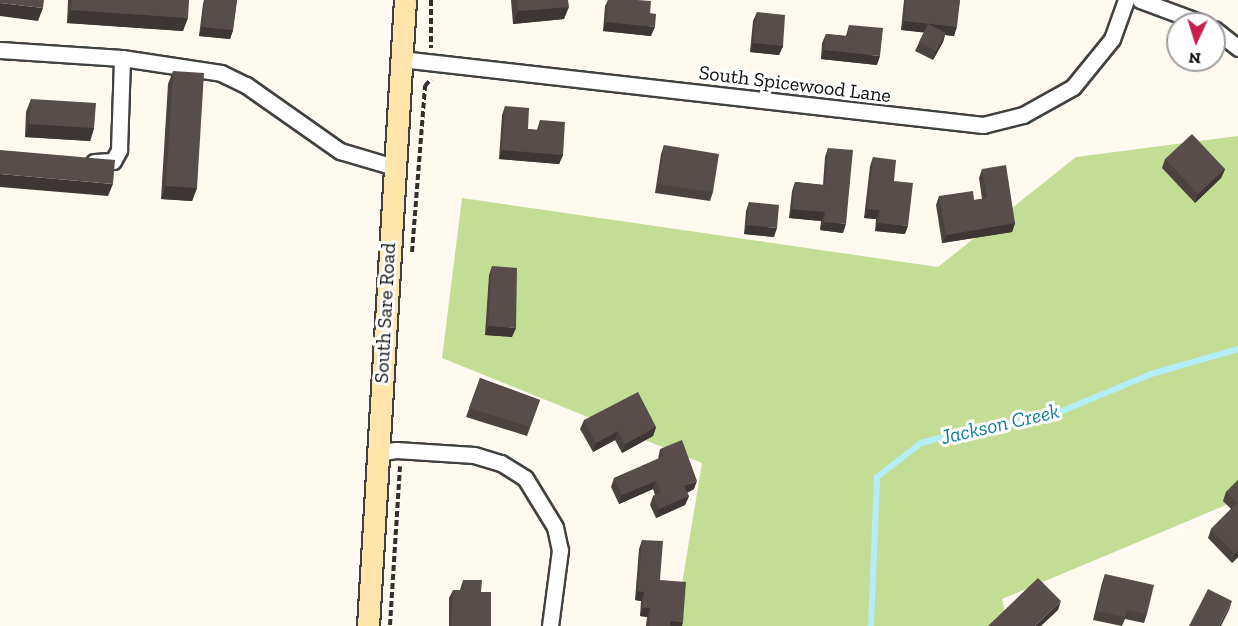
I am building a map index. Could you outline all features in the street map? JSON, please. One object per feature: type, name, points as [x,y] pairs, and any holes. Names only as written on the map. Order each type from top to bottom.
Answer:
[{"type":"main road","name":"South Sare Road","points":[[368,626],[387,451],[394,167],[405,0]]},
{"type":"street","name":"South Spicewood Lane","points":[[401,59],[983,125],[1023,116],[1073,87],[1112,39],[1126,0]]},
{"type":"street","points":[[1140,0],[1172,12]]},
{"type":"street","points":[[1226,38],[1238,48]]},
{"type":"street","points":[[0,50],[122,58],[221,73],[246,85],[340,151],[394,167]]},
{"type":"street","points":[[81,161],[113,160],[119,150],[122,58]]},
{"type":"street","points":[[387,451],[474,455],[501,463],[525,478],[555,527],[560,550],[550,626]]},
{"type":"path","points":[[411,264],[425,86],[432,78],[431,0]]},
{"type":"path","points":[[387,451],[402,475],[390,626]]},
{"type":"green space","points":[[1238,136],[1238,500],[1002,599],[1008,626],[675,626],[702,463],[442,358],[462,198],[938,267],[1076,157]]},
{"type":"building","points":[[0,0],[44,0],[43,8],[0,3]]},
{"type":"building","points":[[72,0],[189,0],[188,18],[71,10]]},
{"type":"building","points":[[205,0],[237,0],[233,30],[202,27]]},
{"type":"building","points":[[517,0],[568,0],[569,7],[518,11]]},
{"type":"building","points":[[608,0],[651,1],[650,13],[656,14],[655,27],[606,22]]},
{"type":"building","points":[[906,0],[960,0],[957,27],[904,21]]},
{"type":"building","points":[[757,12],[785,15],[783,46],[753,43]]},
{"type":"building","points":[[928,24],[946,33],[936,51],[919,42]]},
{"type":"building","points":[[849,25],[883,28],[880,56],[824,50],[826,34],[848,36]]},
{"type":"building","points":[[173,71],[204,73],[197,188],[166,186]]},
{"type":"building","points":[[31,99],[96,103],[94,128],[29,124]]},
{"type":"building","points":[[505,106],[529,108],[528,129],[539,130],[540,120],[565,122],[563,155],[502,150]]},
{"type":"building","points":[[1192,134],[1225,169],[1198,194],[1165,159]]},
{"type":"building","points":[[664,145],[719,154],[713,192],[658,184]]},
{"type":"building","points":[[828,148],[853,150],[846,224],[824,222],[825,212],[792,209],[795,182],[825,185]]},
{"type":"building","points":[[0,150],[115,160],[113,184],[0,174]]},
{"type":"building","points":[[873,157],[896,160],[894,181],[913,183],[908,226],[878,223],[880,210],[868,209]]},
{"type":"building","points":[[1006,165],[1015,223],[946,235],[939,196],[973,191],[974,200],[987,198],[982,169]]},
{"type":"building","points":[[749,202],[779,205],[777,228],[747,225]]},
{"type":"building","points":[[492,266],[517,268],[516,328],[488,326]]},
{"type":"building","points":[[480,378],[540,400],[530,427],[469,408]]},
{"type":"building","points":[[638,392],[656,427],[625,444],[618,431],[596,443],[584,420]]},
{"type":"building","points":[[682,440],[697,481],[684,486],[689,496],[659,509],[653,496],[661,493],[656,481],[622,495],[614,478],[664,456],[660,449]]},
{"type":"building","points":[[1238,480],[1238,551],[1235,554],[1211,529],[1237,503],[1226,492]]},
{"type":"building","points":[[642,540],[663,541],[660,580],[686,582],[683,622],[670,621],[670,626],[649,626],[650,608],[643,608],[644,592],[638,591]]},
{"type":"building","points":[[1105,574],[1154,585],[1147,614],[1127,610],[1125,617],[1097,611]]},
{"type":"building","points":[[1038,578],[1061,601],[1035,626],[988,626]]},
{"type":"building","points":[[463,580],[482,580],[481,592],[491,592],[491,626],[451,626],[453,590],[463,590]]},
{"type":"building","points":[[1208,589],[1232,601],[1219,626],[1189,626]]},
{"type":"waterway","name":"Jackson Creek","points":[[871,626],[877,477],[921,443],[980,427],[1045,418],[1151,374],[1238,349]]}]
